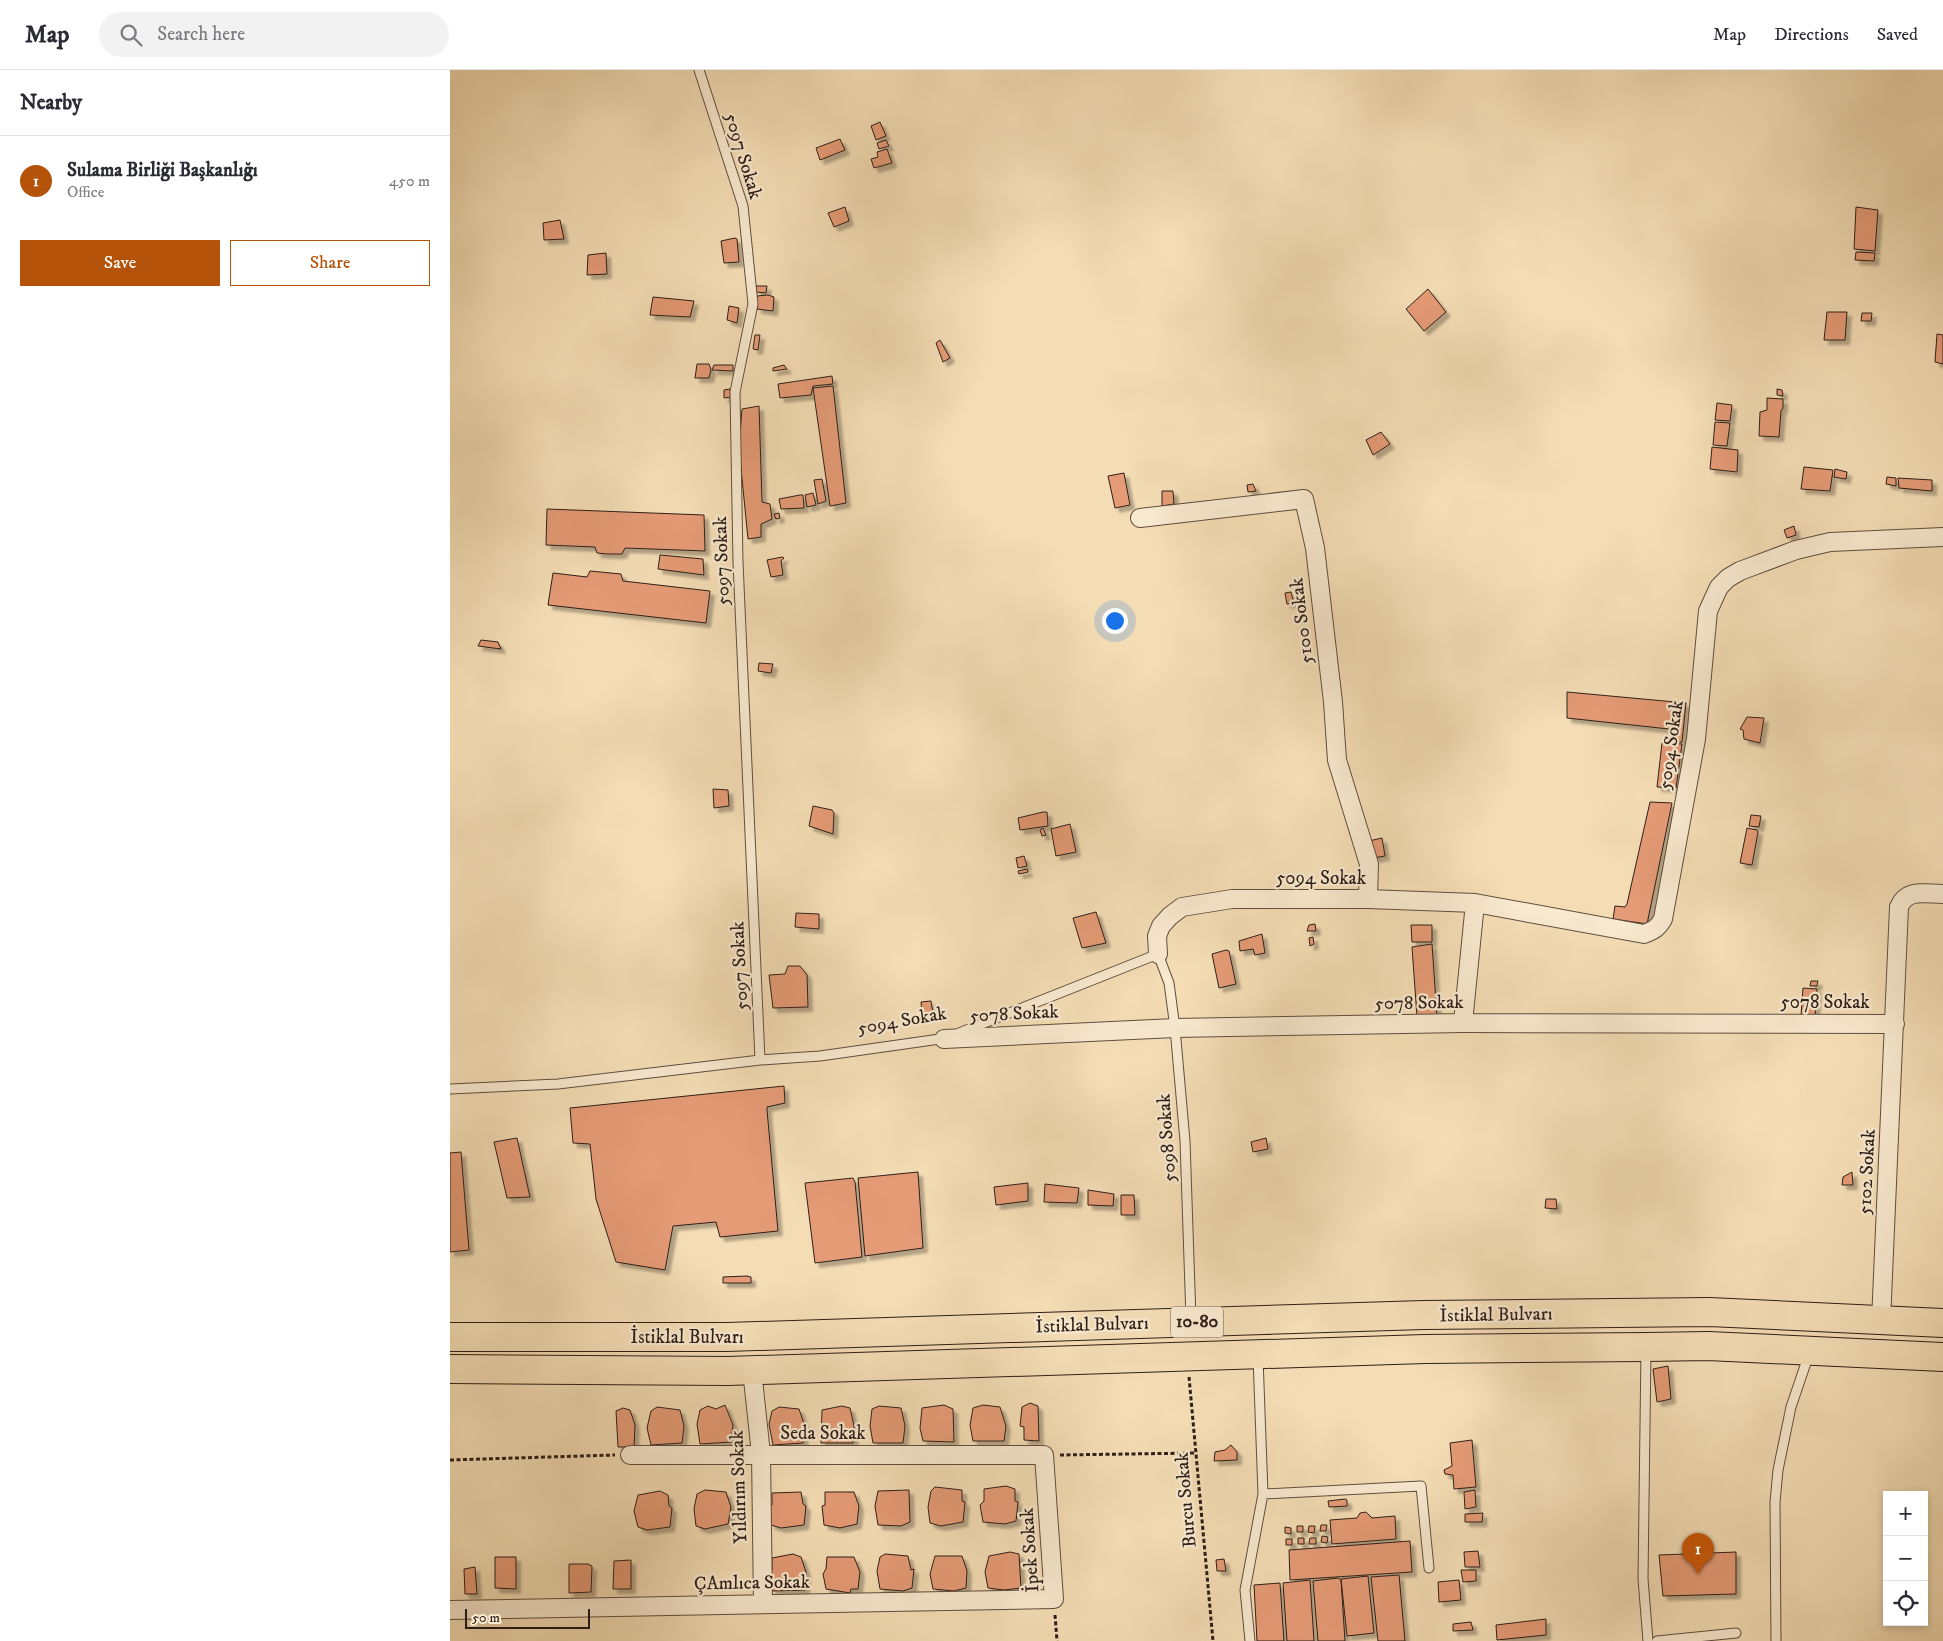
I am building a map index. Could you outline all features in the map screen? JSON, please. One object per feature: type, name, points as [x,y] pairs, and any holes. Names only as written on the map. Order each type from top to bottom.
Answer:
[{"type":"main road","name":"İstiklal Bulvarı","points":[[450,1337],[727,1337],[1424,1315],[1709,1312],[1943,1323]]},
{"type":"main road","name":"İstiklal Bulvarı","points":[[450,1370],[752,1370],[1425,1349],[1708,1346],[1943,1357]]},
{"type":"street","name":"5100 Sokak","points":[[1140,518],[1304,499],[1315,548],[1333,702],[1337,760],[1369,864],[1368,899]]},
{"type":"street","name":"5094 Sokak","points":[[1158,954],[1158,936],[1162,926],[1182,908],[1232,899],[1368,899],[1475,903],[1644,934],[1659,927],[1663,919],[1696,739],[1708,611],[1719,587],[1728,578],[1740,571],[1796,550],[1830,542],[1943,537]]},
{"type":"street","name":"5102 Sokak","points":[[1881,1321],[1899,907],[1902,898],[1912,893],[1943,894]]},
{"type":"street","points":[[1463,1023],[1475,903]]},
{"type":"street","name":"5078 Sokak","points":[[944,1039],[1175,1028],[1463,1023],[1895,1024]]},
{"type":"street","name":"Yıldırım Sokak","points":[[752,1370],[761,1454],[763,1604]]},
{"type":"street","name":"Seda Sokak","points":[[630,1455],[1044,1455]]},
{"type":"street","name":"İpek Sokak","points":[[1044,1455],[1054,1599]]},
{"type":"street","name":"ÇAmlıca Sokak","points":[[450,1610],[1054,1599]]},
{"type":"lane","name":"5097 Sokak","points":[[699,70],[743,206],[753,304],[735,392],[738,572],[760,1060]]},
{"type":"lane","name":"5094 Sokak","points":[[450,1089],[558,1084],[760,1060],[820,1056],[944,1039],[1158,954]]},
{"type":"lane","name":"5098 Sokak","points":[[1158,954],[1169,983],[1175,1028],[1185,1141],[1191,1322]]},
{"type":"lane","points":[[1646,1347],[1642,1580],[1648,1641]]},
{"type":"lane","points":[[1776,1641],[1775,1502],[1778,1470],[1790,1407],[1810,1352]]},
{"type":"lane","points":[[1250,1641],[1245,1590],[1263,1494],[1258,1354]]},
{"type":"lane","points":[[1263,1494],[1421,1486],[1429,1568]]},
{"type":"lane","points":[[1657,1641],[1736,1633]]},
{"type":"path","name":"Burcu Sokak","points":[[1187,1356],[1213,1641]]},
{"type":"path","points":[[1044,1455],[1196,1453]]},
{"type":"path","points":[[450,1460],[630,1455]]},
{"type":"path","name":"İpek Sokak","points":[[1054,1599],[1057,1641]]},
{"type":"building","points":[[880,122],[886,136],[876,140],[871,126]]},
{"type":"building","points":[[840,139],[845,150],[820,160],[816,148]]},
{"type":"building","points":[[886,140],[889,146],[879,149],[877,143]]},
{"type":"building","points":[[887,149],[892,163],[874,168],[871,159],[878,157],[877,152]]},
{"type":"building","points":[[845,207],[849,221],[834,227],[828,213]]},
{"type":"building","points":[[1856,207],[1878,210],[1875,251],[1854,249]]},
{"type":"building","points":[[560,220],[564,239],[544,240],[543,223]]},
{"type":"building","points":[[737,239],[739,262],[724,263],[721,241]]},
{"type":"building","points":[[1856,252],[1875,253],[1874,261],[1855,260]]},
{"type":"building","points":[[606,253],[607,274],[587,275],[588,255]]},
{"type":"building","points":[[756,286],[767,286],[766,293],[756,292]]},
{"type":"building","points":[[1428,289],[1446,312],[1424,331],[1406,309]]},
{"type":"building","points":[[768,295],[774,297],[773,311],[757,309],[757,296]]},
{"type":"building","points":[[653,297],[694,301],[690,317],[650,315]]},
{"type":"building","points":[[729,306],[739,308],[737,323],[727,320]]},
{"type":"building","points":[[1827,312],[1847,312],[1845,340],[1824,340]]},
{"type":"building","points":[[1862,313],[1872,313],[1871,321],[1861,321]]},
{"type":"building","points":[[1937,334],[1943,335],[1943,364],[1935,362]]},
{"type":"building","points":[[755,335],[760,335],[758,350],[753,349]]},
{"type":"building","points":[[940,340],[950,358],[943,362],[936,343]]},
{"type":"building","points":[[697,364],[709,364],[711,370],[709,378],[695,378]]},
{"type":"building","points":[[714,365],[733,365],[733,371],[712,370]]},
{"type":"building","points":[[784,365],[787,369],[773,371],[773,368]]},
{"type":"building","points":[[832,376],[833,384],[813,386],[811,395],[780,398],[778,384]]},
{"type":"building","points":[[833,386],[846,503],[830,506],[813,388]]},
{"type":"building","points":[[730,389],[731,397],[724,398],[724,390]]},
{"type":"building","points":[[1777,389],[1782,390],[1783,396],[1777,395]]},
{"type":"building","points":[[1767,398],[1783,399],[1779,437],[1759,436],[1760,412],[1767,410]]},
{"type":"building","points":[[1717,403],[1732,405],[1730,421],[1715,420]]},
{"type":"building","points":[[759,406],[762,502],[770,504],[772,519],[761,524],[761,537],[748,539],[739,448],[742,409]]},
{"type":"building","points":[[1715,422],[1730,423],[1727,446],[1713,445]]},
{"type":"building","points":[[1381,432],[1390,444],[1373,455],[1366,440]]},
{"type":"building","points":[[1712,447],[1738,450],[1737,472],[1710,469]]},
{"type":"building","points":[[1804,467],[1833,470],[1830,491],[1801,489]]},
{"type":"building","points":[[1835,469],[1847,472],[1846,479],[1834,477]]},
{"type":"building","points":[[1124,473],[1130,505],[1115,508],[1108,476]]},
{"type":"building","points":[[1887,477],[1896,478],[1896,486],[1886,484]]},
{"type":"building","points":[[1898,478],[1932,480],[1932,491],[1899,488]]},
{"type":"building","points":[[822,479],[826,501],[818,504],[814,480]]},
{"type":"building","points":[[1253,484],[1256,491],[1248,492],[1247,485]]},
{"type":"building","points":[[1162,491],[1173,491],[1174,504],[1162,506]]},
{"type":"building","points":[[813,493],[816,505],[807,507],[805,495]]},
{"type":"building","points":[[803,495],[804,508],[781,509],[779,499]]},
{"type":"building","points":[[547,509],[704,515],[705,551],[625,548],[622,554],[608,554],[597,553],[595,547],[546,545]]},
{"type":"building","points":[[779,513],[780,518],[776,519],[774,514]]},
{"type":"building","points":[[1794,526],[1796,535],[1787,538],[1784,530]]},
{"type":"building","points":[[660,555],[703,559],[704,575],[658,569]]},
{"type":"building","points":[[784,558],[781,561],[783,575],[771,577],[767,560]]},
{"type":"building","points":[[590,571],[621,574],[623,581],[710,591],[706,623],[548,605],[553,573],[587,577]]},
{"type":"building","points":[[1291,592],[1294,603],[1287,604],[1285,593]]},
{"type":"building","points":[[481,640],[498,642],[501,649],[478,646]]},
{"type":"building","points":[[759,663],[773,664],[771,673],[758,671]]},
{"type":"building","points":[[1567,692],[1686,703],[1682,742],[1670,741],[1669,729],[1567,718]]},
{"type":"building","points":[[1747,717],[1764,718],[1760,743],[1744,739],[1743,730],[1740,729]]},
{"type":"building","points":[[1662,743],[1682,744],[1676,788],[1657,787]]},
{"type":"building","points":[[713,789],[728,790],[729,806],[714,808]]},
{"type":"building","points":[[1650,802],[1672,803],[1647,924],[1613,919],[1615,906],[1625,907],[1627,904]]},
{"type":"building","points":[[813,806],[832,810],[834,813],[833,834],[809,826]]},
{"type":"building","points":[[1047,812],[1048,826],[1020,830],[1018,818]]},
{"type":"building","points":[[1751,815],[1761,816],[1759,827],[1749,826]]},
{"type":"building","points":[[1070,824],[1076,852],[1056,856],[1051,829]]},
{"type":"building","points":[[1043,828],[1046,835],[1042,836],[1040,830]]},
{"type":"building","points":[[1747,828],[1757,830],[1758,832],[1752,865],[1740,863]]},
{"type":"building","points":[[1382,838],[1385,856],[1374,858],[1369,841]]},
{"type":"building","points":[[1024,856],[1027,866],[1018,868],[1016,858]]},
{"type":"building","points":[[1027,869],[1028,872],[1019,874],[1018,871]]},
{"type":"building","points":[[1096,912],[1106,943],[1082,948],[1073,918]]},
{"type":"building","points":[[796,913],[819,914],[819,929],[795,927]]},
{"type":"building","points":[[1315,924],[1316,931],[1307,931],[1309,925]]},
{"type":"building","points":[[1411,925],[1432,925],[1432,942],[1412,942]]},
{"type":"building","points":[[1262,934],[1265,953],[1255,955],[1253,949],[1240,951],[1239,941]]},
{"type":"building","points":[[1313,937],[1314,944],[1310,946],[1309,938]]},
{"type":"building","points":[[1432,944],[1437,1017],[1417,1017],[1412,947]]},
{"type":"building","points":[[1226,950],[1229,951],[1236,984],[1219,988],[1212,954]]},
{"type":"building","points":[[788,966],[800,966],[807,975],[808,1007],[773,1008],[769,975],[785,974]]},
{"type":"building","points":[[1811,981],[1818,981],[1817,986],[1810,986]]},
{"type":"building","points":[[1803,988],[1817,989],[1815,1017],[1801,1016]]},
{"type":"building","points":[[931,1001],[933,1014],[922,1015],[921,1002]]},
{"type":"building","points":[[784,1086],[785,1103],[767,1107],[778,1231],[720,1237],[716,1222],[673,1226],[665,1270],[616,1262],[596,1199],[590,1144],[573,1143],[570,1108]]},
{"type":"building","points":[[517,1138],[530,1197],[507,1198],[494,1142]]},
{"type":"building","points":[[1266,1138],[1268,1149],[1253,1152],[1251,1142]]},
{"type":"building","points":[[461,1152],[469,1250],[450,1252],[450,1153]]},
{"type":"building","points":[[918,1172],[923,1248],[865,1256],[858,1178]]},
{"type":"building","points":[[1852,1172],[1853,1185],[1842,1185],[1843,1177]]},
{"type":"building","points":[[853,1178],[855,1182],[862,1257],[815,1263],[805,1183]]},
{"type":"building","points":[[1028,1183],[1028,1201],[996,1205],[994,1187]]},
{"type":"building","points":[[1045,1184],[1079,1188],[1077,1203],[1044,1202]]},
{"type":"building","points":[[1088,1190],[1114,1194],[1113,1206],[1088,1205]]},
{"type":"building","points":[[1121,1195],[1134,1195],[1135,1215],[1121,1215]]},
{"type":"building","points":[[1546,1199],[1556,1199],[1557,1209],[1545,1208]]},
{"type":"building","points":[[723,1277],[751,1277],[751,1283],[723,1283]]},
{"type":"building","points":[[1668,1366],[1671,1399],[1657,1402],[1653,1369]]},
{"type":"building","points":[[1030,1403],[1038,1406],[1039,1441],[1024,1440],[1024,1427],[1020,1426],[1022,1407]]},
{"type":"building","points":[[725,1405],[733,1425],[731,1442],[700,1444],[697,1424],[700,1410],[708,1406],[716,1409]]},
{"type":"building","points":[[944,1405],[953,1409],[954,1442],[923,1441],[920,1428],[922,1408]]},
{"type":"building","points":[[983,1405],[1000,1407],[1006,1426],[1004,1441],[973,1441],[970,1425],[973,1408]]},
{"type":"building","points":[[842,1406],[850,1408],[854,1426],[853,1443],[821,1443],[822,1410]]},
{"type":"building","points":[[879,1406],[901,1408],[905,1426],[903,1443],[873,1443],[870,1426],[872,1409]]},
{"type":"building","points":[[657,1407],[680,1410],[684,1426],[682,1443],[651,1445],[647,1428],[651,1411]]},
{"type":"building","points":[[779,1407],[799,1409],[804,1424],[803,1443],[773,1445],[769,1424],[772,1411]]},
{"type":"building","points":[[623,1408],[630,1410],[635,1425],[634,1447],[618,1447],[616,1411]]},
{"type":"building","points":[[1472,1440],[1476,1487],[1454,1489],[1453,1475],[1445,1474],[1444,1470],[1452,1466],[1450,1443]]},
{"type":"building","points":[[1231,1445],[1237,1452],[1237,1460],[1214,1461],[1215,1452],[1225,1450]]},
{"type":"building","points":[[1006,1486],[1015,1489],[1015,1501],[1018,1502],[1016,1521],[1005,1524],[983,1522],[980,1505],[984,1501],[984,1489]]},
{"type":"building","points":[[935,1487],[962,1490],[962,1501],[965,1502],[963,1522],[941,1526],[930,1523],[928,1507],[931,1491]]},
{"type":"building","points":[[705,1490],[726,1492],[731,1507],[728,1524],[705,1529],[696,1526],[694,1509],[697,1494]]},
{"type":"building","points":[[909,1490],[910,1522],[901,1526],[878,1525],[875,1506],[878,1491]]},
{"type":"building","points":[[1475,1490],[1476,1507],[1465,1509],[1464,1492]]},
{"type":"building","points":[[660,1491],[668,1495],[669,1506],[672,1508],[670,1527],[647,1530],[638,1527],[634,1511],[638,1495]]},
{"type":"building","points":[[801,1492],[803,1504],[806,1506],[804,1525],[781,1528],[771,1525],[768,1507],[772,1505],[772,1493]]},
{"type":"building","points":[[825,1492],[854,1492],[859,1506],[857,1524],[840,1528],[824,1525],[822,1506],[825,1505]]},
{"type":"building","points":[[1347,1500],[1347,1506],[1329,1507],[1328,1501]]},
{"type":"building","points":[[1366,1512],[1372,1518],[1395,1516],[1396,1539],[1332,1544],[1330,1520],[1357,1518],[1360,1513]]},
{"type":"building","points":[[1483,1513],[1482,1522],[1465,1522],[1465,1514]]},
{"type":"building","points":[[1321,1525],[1327,1525],[1326,1531],[1320,1531]]},
{"type":"building","points":[[1297,1526],[1303,1526],[1303,1532],[1297,1532]]},
{"type":"building","points":[[1309,1526],[1315,1526],[1314,1533],[1308,1532]]},
{"type":"building","points":[[1285,1527],[1291,1528],[1291,1534],[1285,1533]]},
{"type":"building","points":[[1322,1536],[1328,1537],[1327,1543],[1321,1542]]},
{"type":"building","points":[[1298,1538],[1304,1538],[1304,1544],[1298,1544]]},
{"type":"building","points":[[1310,1538],[1316,1538],[1316,1544],[1309,1544]]},
{"type":"building","points":[[1286,1539],[1292,1539],[1292,1545],[1286,1545]]},
{"type":"building","points":[[1410,1541],[1412,1572],[1290,1580],[1289,1550]]},
{"type":"building","points":[[1478,1551],[1480,1567],[1465,1567],[1464,1552]]},
{"type":"building","points":[[1010,1552],[1019,1554],[1021,1588],[1004,1590],[988,1588],[985,1572],[989,1556]]},
{"type":"building","points":[[1736,1552],[1736,1594],[1663,1596],[1659,1555]]},
{"type":"building","points":[[793,1554],[801,1557],[806,1572],[805,1590],[772,1591],[769,1574],[772,1570],[772,1558]]},
{"type":"building","points":[[885,1554],[908,1556],[911,1570],[914,1569],[912,1588],[903,1591],[880,1589],[877,1571],[880,1557]]},
{"type":"building","points":[[935,1556],[962,1556],[967,1571],[966,1588],[954,1591],[933,1589],[930,1574]]},
{"type":"building","points":[[495,1557],[516,1557],[516,1589],[495,1588]]},
{"type":"building","points":[[827,1557],[854,1557],[860,1572],[858,1589],[851,1589],[850,1593],[826,1589],[823,1574],[826,1569]]},
{"type":"building","points":[[1224,1559],[1226,1571],[1217,1571],[1216,1560]]},
{"type":"building","points":[[631,1560],[631,1589],[613,1589],[614,1561]]},
{"type":"building","points":[[569,1564],[588,1564],[592,1566],[591,1592],[569,1593]]},
{"type":"building","points":[[475,1567],[477,1594],[465,1594],[464,1569]]},
{"type":"building","points":[[1461,1570],[1476,1570],[1476,1581],[1463,1582]]},
{"type":"building","points":[[1399,1575],[1405,1641],[1378,1641],[1371,1577]]},
{"type":"building","points":[[1368,1576],[1374,1633],[1347,1636],[1341,1579]]},
{"type":"building","points":[[1338,1578],[1341,1580],[1345,1641],[1318,1641],[1313,1581]]},
{"type":"building","points":[[1310,1580],[1314,1641],[1287,1641],[1283,1583]]},
{"type":"building","points":[[1459,1580],[1461,1600],[1439,1602],[1438,1582]]},
{"type":"building","points":[[1280,1583],[1284,1641],[1257,1641],[1254,1585]]},
{"type":"building","points":[[1546,1619],[1546,1635],[1497,1640],[1496,1625]]},
{"type":"building","points":[[1471,1622],[1473,1630],[1453,1631],[1453,1624]]},
{"type":"place","name":"Sulama Birliği Başkanlığı","points":[[1698,1574]]}]
